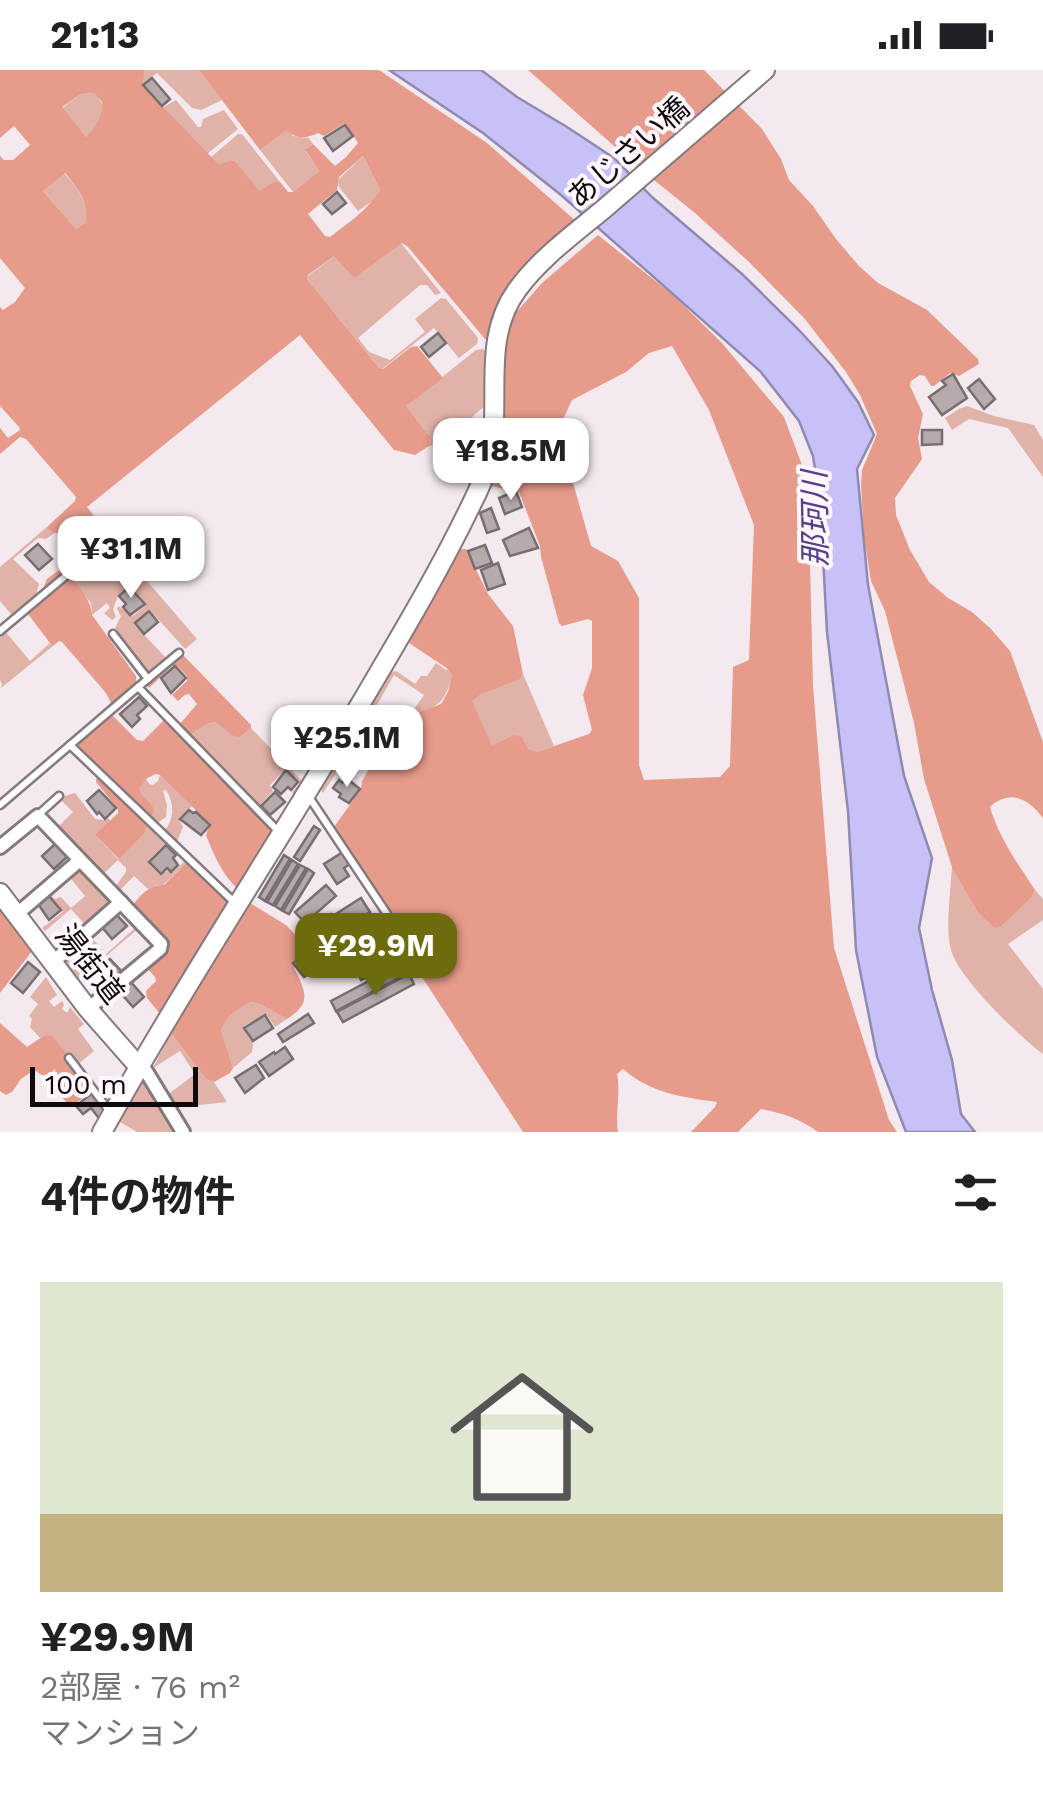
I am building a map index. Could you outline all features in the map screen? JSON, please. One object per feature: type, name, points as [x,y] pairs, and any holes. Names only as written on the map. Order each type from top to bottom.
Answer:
[{"type":"street","name":"あじさい橋","points":[[102,1132],[426,593],[483,480],[494,432],[498,330],[516,290],[556,250],[766,70]]},
{"type":"street","points":[[0,847],[38,816],[161,944],[160,949],[88,1009]]},
{"type":"street","points":[[17,914],[80,860]]},
{"type":"street","name":"湯街道","points":[[0,893],[88,1009],[140,1065]]},
{"type":"street","points":[[53,962],[120,902]]},
{"type":"street","points":[[140,1065],[183,1132]]},
{"type":"lane","points":[[0,631],[75,568]]},
{"type":"lane","points":[[112,634],[148,679]]},
{"type":"lane","points":[[0,805],[178,653]]},
{"type":"lane","points":[[138,687],[282,835]]},
{"type":"lane","points":[[70,745],[237,905]]},
{"type":"lane","points":[[308,794],[386,914]]},
{"type":"lane","points":[[38,816],[59,796]]},
{"type":"lane","points":[[69,1058],[112,1114]]},
{"type":"shaded area","points":[[0,70],[145,70],[142,85],[219,165],[235,161],[259,191],[275,181],[293,192],[320,171],[305,150],[313,144],[335,166],[358,143],[345,123],[324,136],[318,133],[301,137],[286,130],[260,150],[199,70],[379,70],[487,143],[577,222],[498,310],[489,338],[485,339],[402,243],[354,278],[334,256],[307,279],[379,368],[417,346],[443,378],[406,406],[430,437],[429,446],[415,455],[394,450],[300,335],[87,507],[111,537],[99,548],[86,541],[74,527],[59,534],[48,530],[76,497],[26,439],[20,437],[0,454],[0,428],[8,438],[20,430],[0,406],[0,307],[3,310],[15,302],[25,288],[0,258],[0,156],[13,160],[30,145],[14,126],[0,138]],"holes":[[[94,93],[102,102],[102,112],[86,137],[62,107],[81,94]],[[363,156],[380,190],[364,210],[330,237],[308,214],[337,190],[339,177]],[[65,173],[82,196],[86,222],[76,229],[43,191]]]},
{"type":"shaded area","points":[[145,70],[199,70],[222,100],[201,110],[192,108],[157,73],[141,85]]},
{"type":"shaded area","points":[[389,70],[481,70],[614,158],[798,329],[858,402],[874,435],[857,469],[868,585],[904,776],[932,858],[919,928],[952,1060],[961,1114],[975,1132],[906,1132],[877,1057],[856,950],[848,811],[827,632],[820,501],[813,456],[799,421],[760,371],[561,195],[483,133]]},
{"type":"shaded area","points":[[528,70],[704,70],[762,129],[789,180],[859,266],[878,283],[927,310],[978,359],[979,364],[959,376],[950,373],[934,386],[925,376],[911,381],[923,414],[918,438],[922,459],[895,498],[896,515],[910,550],[929,582],[972,612],[1010,651],[1043,742],[1043,818],[1018,798],[1005,798],[990,807],[1004,840],[1035,890],[1002,926],[995,928],[977,911],[952,867],[924,779],[885,611],[871,581],[861,486],[862,470],[877,434],[860,395],[804,318],[749,262]]},
{"type":"shaded area","points":[[94,93],[103,110],[86,137],[62,108],[81,94]]},
{"type":"shaded area","points":[[176,100],[198,127],[203,119],[224,110],[238,129],[207,154],[162,108]]},
{"type":"shaded area","points":[[286,129],[293,136],[309,138],[313,144],[305,151],[321,171],[293,192],[260,150]]},
{"type":"shaded area","points":[[242,134],[280,182],[258,192],[235,161],[219,166],[210,158]]},
{"type":"shaded area","points":[[363,156],[380,190],[374,200],[358,211],[338,180]]},
{"type":"shaded area","points":[[64,173],[84,201],[86,222],[76,229],[43,191]]},
{"type":"shaded area","points":[[598,235],[673,295],[722,343],[784,417],[808,481],[813,686],[834,948],[889,1120],[897,1132],[818,1132],[791,1117],[761,1109],[738,1132],[691,1132],[717,1102],[655,1089],[623,1069],[617,1074],[618,1132],[523,1132],[422,977],[385,906],[335,831],[377,755],[403,725],[418,713],[441,704],[448,692],[452,675],[448,669],[406,641],[456,549],[466,549],[488,594],[513,626],[523,674],[520,679],[472,701],[492,746],[514,735],[522,737],[528,749],[537,752],[592,730],[583,695],[592,668],[592,621],[562,626],[559,623],[540,546],[519,492],[491,486],[501,438],[503,340],[514,315],[542,283]],"holes":[[[672,346],[709,410],[754,525],[749,660],[733,667],[730,766],[720,777],[644,780],[639,765],[639,598],[618,561],[591,546],[558,430],[572,400],[626,372],[649,353]]]},
{"type":"shaded area","points":[[401,243],[441,293],[435,295],[427,285],[420,285],[358,338],[369,352],[390,360],[425,332],[415,319],[441,298],[478,338],[477,344],[459,358],[434,328],[382,369],[379,368],[307,279],[334,256]]},
{"type":"shaded area","points":[[476,350],[487,353],[487,404],[442,443],[429,446],[430,437],[406,406]]},
{"type":"shaded area","points":[[967,406],[1034,425],[1043,440],[1043,477],[1008,428],[969,419],[952,430],[945,418]]},
{"type":"shaded area","points":[[48,526],[48,530],[56,532],[46,539],[38,538],[13,559],[39,584],[36,595],[12,615],[0,601],[0,567]]},
{"type":"shaded area","points":[[74,527],[86,541],[99,548],[110,538],[197,639],[185,649],[149,609],[134,624],[166,658],[150,674],[115,628],[121,616],[118,606],[133,616],[146,605],[129,585],[118,596],[113,609],[116,617],[112,620],[104,613],[110,608],[107,603],[92,615],[91,603],[70,578],[81,567],[59,534]]},
{"type":"shaded area","points":[[59,570],[81,589],[92,615],[136,676],[136,684],[112,705],[62,642],[53,646],[28,614],[47,594],[47,579]]},
{"type":"shaded area","points":[[5,631],[30,661],[50,643],[53,646],[1,688],[0,635]]},
{"type":"shaded area","points":[[179,655],[251,728],[240,737],[234,736],[215,722],[190,735],[180,724],[197,704],[189,694],[178,701],[172,695],[187,681],[187,676],[172,666],[149,688],[146,683]]},
{"type":"shaded area","points":[[436,663],[452,675],[440,702],[403,725],[424,695],[394,675],[365,726],[390,744],[377,755],[356,742],[323,793],[321,790],[391,672],[396,671],[415,684]]},
{"type":"shaded area","points":[[523,674],[554,746],[537,752],[492,747],[471,701]]},
{"type":"shaded area","points":[[110,713],[137,740],[143,741],[165,719],[271,827],[273,832],[238,889],[212,850],[206,835],[210,824],[160,775],[147,778],[139,789],[154,810],[144,834],[119,859],[95,835],[118,809],[96,782],[97,770],[74,745]]},
{"type":"shaded area","points":[[215,722],[241,736],[251,728],[305,784],[296,796],[292,792],[300,783],[286,769],[270,785],[273,791],[259,806],[190,735]]},
{"type":"shaded area","points":[[160,775],[192,806],[179,819],[183,827],[176,844],[164,832],[172,811],[166,790],[166,817],[156,824],[138,789],[146,779],[153,785]]},
{"type":"shaded area","points":[[75,793],[95,819],[111,821],[96,836],[118,859],[148,825],[166,843],[149,860],[159,874],[173,872],[186,863],[163,885],[148,889],[134,876],[121,889],[120,897],[113,890],[126,868],[118,860],[100,877],[55,830],[73,812],[62,801],[46,815],[47,819],[44,814],[61,797]]},
{"type":"shaded area","points":[[186,863],[230,902],[161,1015],[147,998],[146,991],[156,981],[146,967],[163,950],[132,906],[149,889],[164,885]]},
{"type":"shaded area","points":[[952,865],[977,911],[1002,926],[1035,890],[1043,899],[1043,920],[1008,944],[1043,989],[1043,1054],[991,1006],[956,962],[948,931]]},
{"type":"shaded area","points":[[81,867],[114,902],[88,928],[71,909],[45,931],[42,928],[63,912],[47,892],[55,899],[61,897],[71,908],[85,896],[68,875]]},
{"type":"shaded area","points":[[250,903],[286,925],[301,941],[294,968],[304,990],[303,1002],[287,1019],[250,1002],[229,1016],[221,1030],[233,1068],[214,1082],[206,1079],[171,1033],[171,1026],[243,904]]},
{"type":"shaded area","points":[[0,904],[32,951],[0,993]]},
{"type":"shaded area","points":[[129,918],[140,927],[77,981],[62,961],[89,935],[106,954],[134,929]]},
{"type":"shaded area","points":[[46,977],[57,995],[49,1001],[54,1007],[62,1001],[62,1009],[67,1013],[70,1007],[84,1024],[78,1029],[94,1051],[76,1066],[45,1035],[40,1038],[30,1027],[29,1016],[38,1004],[30,997]]},
{"type":"shaded area","points":[[250,1002],[287,1019],[275,1027],[263,1015],[244,1026],[253,1044],[252,1052],[233,1068],[221,1030],[229,1016]]},
{"type":"shaded area","points":[[0,1023],[27,1047],[45,1035],[52,1036],[81,1072],[87,1094],[69,1105],[34,1070],[12,1092],[6,1095],[0,1091]]},
{"type":"shaded area","points":[[171,1033],[227,1102],[173,1108],[166,1096],[195,1074],[180,1051],[153,1068]]},
{"type":"shaded area","points":[[144,1076],[178,1132],[137,1132],[115,1119],[138,1078]]},
{"type":"building","points":[[152,78],[170,99],[162,106],[143,85]]},
{"type":"building","points":[[345,125],[353,136],[333,151],[324,138]]},
{"type":"building","points":[[337,192],[346,203],[332,214],[323,204]]},
{"type":"building","points":[[438,333],[446,343],[429,357],[421,347]]},
{"type":"building","points":[[953,374],[967,398],[942,415],[929,397],[946,385],[942,381]]},
{"type":"building","points":[[979,379],[995,399],[984,409],[968,388]]},
{"type":"building","points":[[922,430],[942,430],[942,444],[922,445]]},
{"type":"building","points":[[516,491],[522,507],[505,514],[499,498]]},
{"type":"building","points":[[491,508],[499,529],[487,533],[480,513]]},
{"type":"building","points":[[529,528],[538,548],[510,556],[503,540]]},
{"type":"building","points":[[38,544],[52,559],[39,570],[25,555]]},
{"type":"building","points":[[485,545],[492,563],[475,569],[468,551]]},
{"type":"building","points":[[498,563],[505,584],[488,590],[481,570]]},
{"type":"building","points":[[129,587],[145,604],[130,615],[119,596]]},
{"type":"building","points":[[149,611],[158,622],[144,634],[135,623]]},
{"type":"building","points":[[175,666],[186,678],[171,693],[161,678]]},
{"type":"building","points":[[139,697],[147,706],[132,727],[120,714]]},
{"type":"building","points":[[357,742],[364,747],[348,773],[341,768]]},
{"type":"building","points":[[286,770],[298,782],[281,794],[273,787]]},
{"type":"building","points":[[346,778],[360,789],[349,803],[333,788]]},
{"type":"building","points":[[99,790],[116,808],[105,819],[87,801]]},
{"type":"building","points":[[275,792],[285,802],[270,815],[261,806]]},
{"type":"building","points":[[189,810],[210,825],[201,835],[180,819]]},
{"type":"building","points":[[314,826],[320,830],[300,861],[294,857]]},
{"type":"building","points":[[55,844],[67,857],[54,869],[42,856]]},
{"type":"building","points":[[166,845],[176,855],[173,858],[178,865],[161,874],[149,862]]},
{"type":"building","points":[[343,852],[351,863],[344,868],[349,876],[337,884],[324,864]]},
{"type":"building","points":[[284,855],[290,859],[265,901],[259,897]]},
{"type":"building","points":[[292,860],[298,864],[273,905],[267,902]]},
{"type":"building","points":[[300,865],[306,868],[281,910],[275,906]]},
{"type":"building","points":[[308,869],[314,873],[289,914],[283,911]]},
{"type":"building","points":[[326,885],[336,896],[305,923],[295,912]]},
{"type":"building","points":[[48,895],[61,910],[49,920],[38,904]]},
{"type":"building","points":[[361,898],[370,912],[345,928],[336,914]]},
{"type":"building","points":[[116,914],[127,926],[112,939],[102,927]]},
{"type":"building","points":[[331,914],[346,934],[324,950],[309,929]]},
{"type":"building","points":[[393,930],[399,942],[357,963],[351,951]]},
{"type":"building","points":[[309,946],[322,964],[304,977],[293,963],[303,957],[300,953]]},
{"type":"building","points":[[393,947],[400,959],[361,980],[355,967]]},
{"type":"building","points":[[110,959],[123,973],[112,982],[99,968]]},
{"type":"building","points":[[28,962],[40,972],[23,993],[11,983]]},
{"type":"building","points":[[403,963],[408,973],[336,1011],[331,1001]]},
{"type":"building","points":[[409,974],[414,984],[343,1022],[337,1012]]},
{"type":"building","points":[[130,981],[144,997],[133,1007],[119,991]]},
{"type":"building","points":[[308,1014],[314,1023],[283,1042],[278,1034]]},
{"type":"building","points":[[265,1015],[273,1028],[253,1041],[244,1028]]},
{"type":"building","points":[[285,1047],[293,1059],[269,1076],[259,1062]]},
{"type":"building","points":[[256,1065],[264,1078],[245,1093],[235,1078]]},
{"type":"building","points":[[91,1094],[106,1111],[101,1121],[91,1108],[83,1114],[76,1106]]},
{"type":"water label","name":"那珂川","points":[[815,519]]}]
